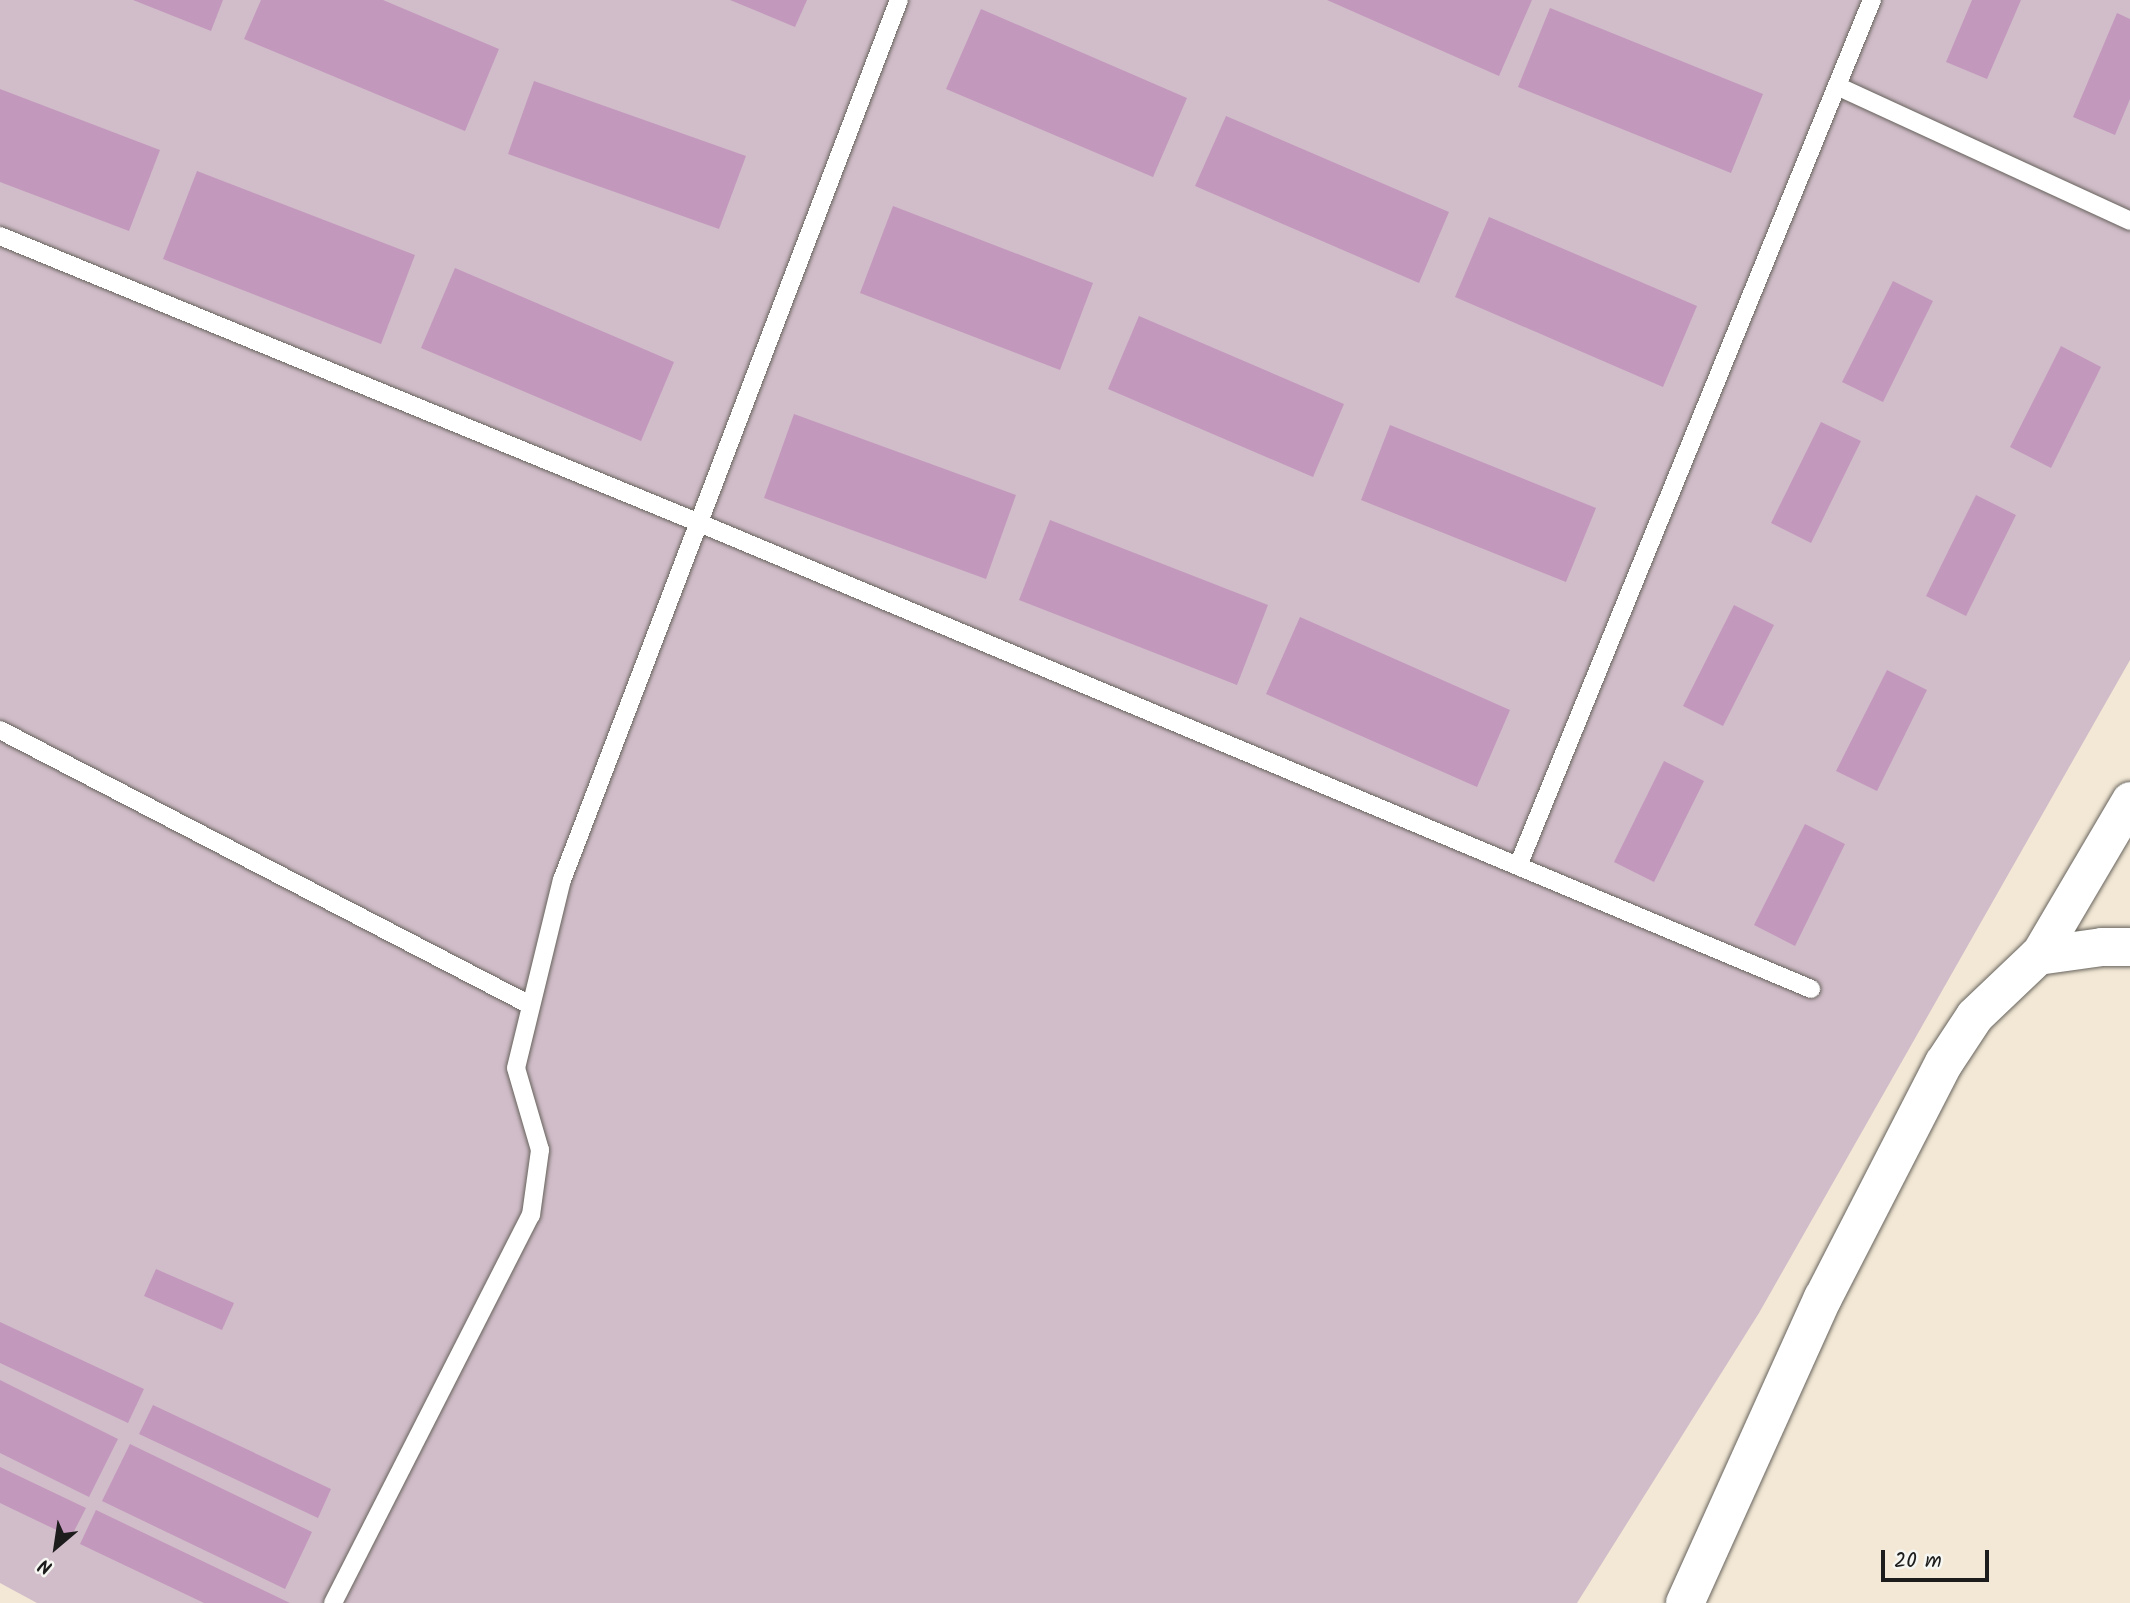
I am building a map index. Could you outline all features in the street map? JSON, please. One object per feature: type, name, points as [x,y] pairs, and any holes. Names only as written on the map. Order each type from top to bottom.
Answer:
[{"type":"street","points":[[1685,1603],[1823,1298],[1944,1063],[1975,1016],[2038,956],[2130,800]]},
{"type":"street","points":[[2038,956],[2102,947],[2130,947]]},
{"type":"lane","points":[[333,1603],[531,1215],[540,1150],[516,1068],[562,880],[899,0]]},
{"type":"lane","points":[[1518,866],[1872,0]]},
{"type":"lane","points":[[1837,86],[2130,221]]},
{"type":"lane","points":[[0,236],[697,522],[1811,989]]},
{"type":"lane","points":[[0,730],[530,1005]]},
{"type":"shaded area","points":[[0,0],[2130,0],[2130,660],[1759,1313],[1577,1603],[37,1603],[0,1583]]},
{"type":"building","points":[[133,0],[223,0],[211,31]]},
{"type":"building","points":[[261,0],[383,0],[499,49],[465,131],[244,39]]},
{"type":"building","points":[[730,0],[807,0],[795,27]]},
{"type":"building","points":[[1327,0],[1532,0],[1499,76]]},
{"type":"building","points":[[1972,0],[2021,0],[1987,79],[1946,62]]},
{"type":"building","points":[[1550,8],[1763,94],[1731,173],[1518,87]]},
{"type":"building","points":[[981,9],[1187,98],[1153,177],[946,89]]},
{"type":"building","points":[[2117,13],[2130,19],[2130,99],[2115,135],[2073,117]]},
{"type":"building","points":[[534,81],[746,156],[719,229],[508,154]]},
{"type":"building","points":[[0,89],[160,150],[129,231],[0,182]]},
{"type":"building","points":[[1226,116],[1449,212],[1419,283],[1195,186]]},
{"type":"building","points":[[197,171],[415,255],[381,344],[163,259]]},
{"type":"building","points":[[893,206],[1093,283],[1060,370],[860,293]]},
{"type":"building","points":[[1489,217],[1697,306],[1663,387],[1455,297]]},
{"type":"building","points":[[455,268],[674,362],[641,441],[421,348]]},
{"type":"building","points":[[1893,281],[1933,301],[1883,402],[1842,382]]},
{"type":"building","points":[[1139,316],[1344,404],[1313,477],[1108,389]]},
{"type":"building","points":[[2061,346],[2101,367],[2051,468],[2010,447]]},
{"type":"building","points":[[794,414],[1016,495],[986,579],[764,498]]},
{"type":"building","points":[[1821,422],[1861,441],[1811,543],[1771,523]]},
{"type":"building","points":[[1390,425],[1596,508],[1566,582],[1361,500]]},
{"type":"building","points":[[1976,495],[2016,515],[1966,616],[1926,596]]},
{"type":"building","points":[[1050,520],[1268,605],[1237,685],[1019,600]]},
{"type":"building","points":[[1734,605],[1774,625],[1723,726],[1683,706]]},
{"type":"building","points":[[1300,617],[1510,710],[1477,787],[1266,694]]},
{"type":"building","points":[[1887,670],[1927,690],[1877,791],[1836,771]]},
{"type":"building","points":[[1664,761],[1704,781],[1654,882],[1614,862]]},
{"type":"building","points":[[1805,824],[1845,844],[1795,946],[1754,925]]},
{"type":"building","points":[[156,1269],[234,1303],[222,1330],[144,1296]]},
{"type":"building","points":[[0,1322],[144,1389],[128,1423],[0,1363]]},
{"type":"building","points":[[0,1380],[118,1439],[89,1497],[0,1453]]},
{"type":"building","points":[[153,1405],[331,1489],[318,1518],[139,1434]]},
{"type":"building","points":[[130,1444],[312,1532],[285,1589],[102,1501]]},
{"type":"building","points":[[0,1467],[86,1508],[71,1537],[0,1503]]},
{"type":"building","points":[[96,1510],[290,1603],[204,1603],[80,1544]]}]
